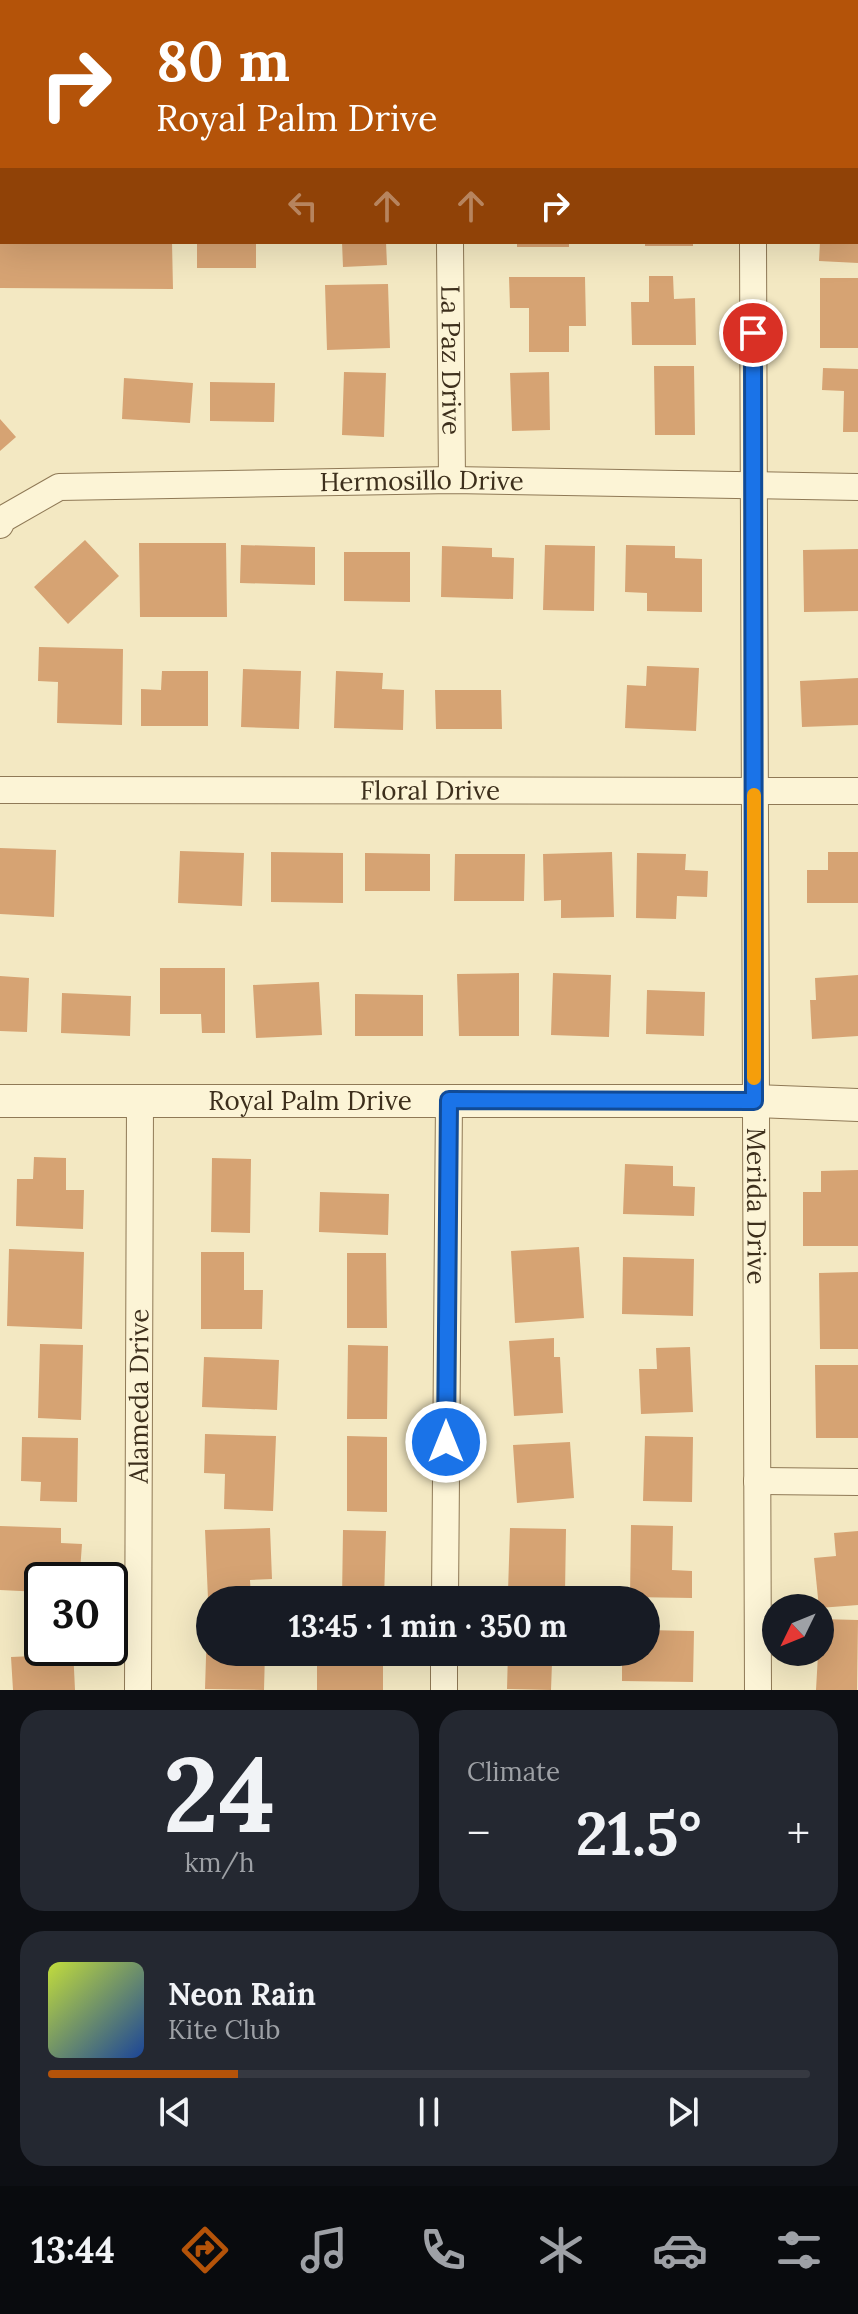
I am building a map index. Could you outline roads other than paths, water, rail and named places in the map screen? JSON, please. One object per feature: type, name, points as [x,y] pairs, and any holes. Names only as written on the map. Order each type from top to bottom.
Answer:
[{"type":"street","name":"La Paz Drive","points":[[450,244],[452,480]]},
{"type":"street","name":"Merida Drive","points":[[753,244],[758,1690]]},
{"type":"street","name":"Hermosillo Drive","points":[[0,525],[3,519],[59,487],[452,480],[858,487]]},
{"type":"street","name":"Floral Drive","points":[[0,790],[858,791]]},
{"type":"street","points":[[445,1586],[449,1100]]},
{"type":"street","name":"Royal Palm Drive","points":[[0,1101],[754,1101],[858,1105]]},
{"type":"street","name":"Alameda Drive","points":[[138,1690],[140,1102]]},
{"type":"street","points":[[757,1481],[858,1482]]},
{"type":"street","points":[[444,1666],[444,1690]]}]
